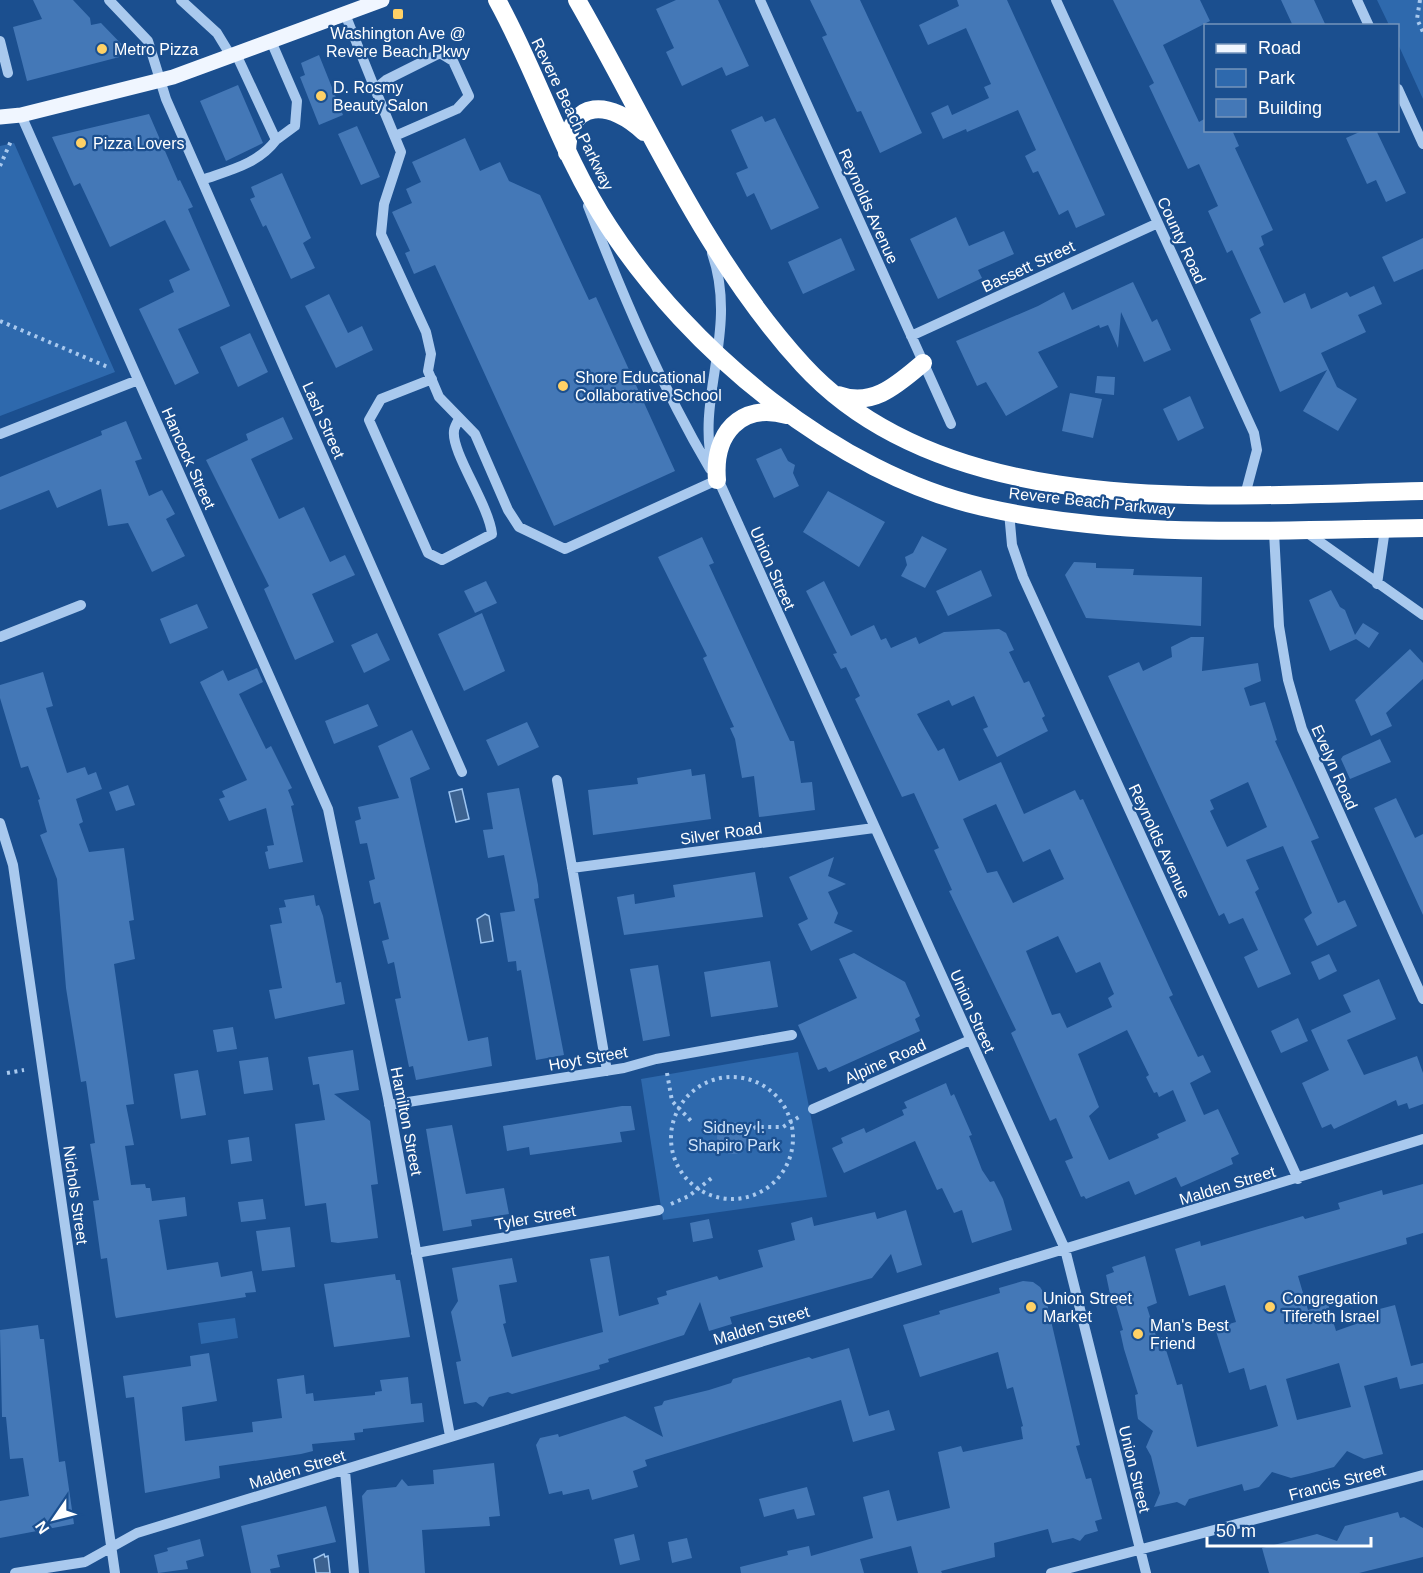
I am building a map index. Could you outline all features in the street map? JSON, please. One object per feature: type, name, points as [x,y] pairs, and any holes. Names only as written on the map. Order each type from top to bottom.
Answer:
[{"type":"highway","name":"Revere Beach Parkway","points":[[497,0],[567,153],[598,209],[635,265],[681,319],[718,355],[796,418],[850,452],[904,479],[962,501],[1009,512],[1138,528],[1274,532],[1423,528]]},
{"type":"highway","name":"Revere Beach Parkway","points":[[577,0],[699,222],[734,275],[775,332],[802,364],[832,392],[866,417],[909,441],[945,457],[992,472],[1031,480],[1111,489],[1245,495],[1423,491]]},
{"type":"highway","points":[[567,153],[568,136],[574,124],[582,115],[599,109],[613,110],[625,116],[657,147]]},
{"type":"highway","points":[[832,392],[850,399],[872,398],[896,385],[923,363]]},
{"type":"highway","points":[[717,480],[716,462],[720,445],[735,423],[758,411],[775,412],[796,418]]},
{"type":"main road","points":[[0,117],[21,115],[159,81],[382,0]]},
{"type":"street","points":[[181,0],[217,33],[234,55],[276,140]]},
{"type":"street","name":"Reynolds Avenue","points":[[760,0],[951,424]]},
{"type":"street","name":"County Road","points":[[1056,0],[1254,433],[1257,450],[1245,495]]},
{"type":"street","points":[[1357,0],[1368,24]]},
{"type":"street","name":"Lash Street","points":[[116,2],[148,41],[159,81],[462,772]]},
{"type":"street","points":[[345,14],[401,152],[384,204],[381,234],[426,332],[431,354],[428,370],[439,397],[475,434],[508,510],[519,527],[566,549],[717,480]]},
{"type":"street","points":[[0,41],[8,73]]},
{"type":"street","points":[[202,180],[250,163],[267,152],[276,140],[295,126],[298,112],[297,101],[271,41]]},
{"type":"street","points":[[375,89],[386,80],[440,53],[453,61],[469,96],[457,109],[395,136]]},
{"type":"street","points":[[1399,91],[1423,144]]},
{"type":"street","name":"Hancock Street","points":[[21,115],[329,814]]},
{"type":"street","name":"Union Street","points":[[567,153],[630,310],[681,416],[717,480],[1065,1249],[1146,1573]]},
{"type":"street","name":"Union Street","points":[[699,222],[718,271],[722,296],[709,439],[711,459],[717,480]]},
{"type":"street","name":"Bassett Street","points":[[911,336],[1158,223]]},
{"type":"street","points":[[0,434],[138,380]]},
{"type":"street","points":[[432,380],[381,399],[369,420],[428,553],[442,560],[492,534],[490,520],[457,447],[454,432],[459,418]]},
{"type":"street","name":"Reynolds Avenue","points":[[1009,512],[1012,545],[1023,577],[1298,1179]]},
{"type":"street","points":[[1377,584],[1385,529]]},
{"type":"street","name":"Evelyn Road","points":[[1274,532],[1279,626],[1288,680],[1302,729],[1423,999]]},
{"type":"street","points":[[1306,532],[1423,615]]},
{"type":"street","points":[[0,637],[81,605]]},
{"type":"street","points":[[557,780],[607,1071]]},
{"type":"street","name":"Hamilton Street","points":[[329,814],[389,1105],[450,1436]]},
{"type":"street","name":"Nichols Street","points":[[0,823],[13,866],[115,1573]]},
{"type":"street","name":"Silver Road","points":[[572,868],[874,828]]},
{"type":"street","name":"Hoyt Street","points":[[389,1105],[607,1071],[792,1035]]},
{"type":"street","name":"Alpine Road","points":[[813,1109],[970,1040]]},
{"type":"street","name":"Malden Street","points":[[15,1573],[81,1563],[137,1533],[1423,1139]]},
{"type":"street","name":"Tyler Street","points":[[416,1253],[659,1210]]},
{"type":"street","points":[[345,1471],[354,1573]]},
{"type":"street","name":"Francis Street","points":[[1050,1573],[1423,1475]]},
{"type":"path","points":[[1420,0],[1417,19],[1423,32]]},
{"type":"path","points":[[0,166],[11,141]]},
{"type":"path","points":[[0,321],[110,368]]},
{"type":"path","points":[[7,1073],[24,1070]]},
{"type":"path","points":[[667,1072],[672,1101],[678,1110],[693,1123]]},
{"type":"path","points":[[732,1077],[748,1079],[768,1089],[783,1106],[790,1122],[793,1136],[791,1152],[785,1168],[775,1181],[762,1191],[746,1197],[730,1199],[713,1196],[699,1189],[686,1178],[677,1164],[672,1148],[671,1132],[678,1110],[691,1093],[703,1084],[732,1077]]},
{"type":"path","points":[[747,1132],[756,1128],[776,1129],[790,1122]]},
{"type":"path","points":[[659,1210],[699,1189],[713,1177]]},
{"type":"green space","points":[[1377,0],[1423,0],[1423,99],[1399,46],[1399,24],[1389,24]]},
{"type":"green space","points":[[14,143],[115,372],[0,416],[0,146]]},
{"type":"green space","name":"Sidney I. Shapiro Park","points":[[798,1052],[827,1197],[663,1220],[641,1079]]},
{"type":"green space","points":[[235,1318],[238,1338],[201,1344],[198,1323]]},
{"type":"shaded area","points":[[462,789],[469,819],[456,822],[449,792]]},
{"type":"shaded area","points":[[485,914],[489,916],[493,941],[481,943],[477,919]]},
{"type":"shaded area","points":[[324,1554],[325,1557],[328,1556],[330,1573],[316,1573],[314,1559]]},
{"type":"building","points":[[33,0],[73,0],[90,18],[91,25],[101,23],[131,54],[27,81],[13,27],[42,19]]},
{"type":"building","points":[[676,0],[718,0],[749,66],[726,76],[722,67],[682,86],[666,52],[674,48],[656,9]]},
{"type":"building","points":[[810,0],[860,0],[922,133],[880,153],[861,111],[857,112],[822,37],[827,35]]},
{"type":"building","points":[[957,0],[1007,0],[1105,215],[1076,228],[1068,210],[1059,215],[1038,171],[1033,173],[1025,156],[1036,150],[1018,110],[967,132],[966,129],[943,139],[931,113],[948,105],[952,115],[989,98],[984,87],[991,84],[966,28],[928,45],[919,25],[959,6]]},
{"type":"building","points":[[1113,0],[1200,0],[1210,21],[1163,45],[1199,122],[1204,119],[1204,132],[1233,132],[1239,146],[1235,148],[1273,230],[1261,236],[1264,245],[1259,248],[1284,303],[1305,293],[1311,309],[1347,292],[1350,297],[1374,286],[1382,304],[1358,315],[1366,332],[1321,353],[1337,387],[1357,399],[1338,431],[1303,411],[1327,370],[1280,392],[1250,319],[1261,313],[1232,250],[1227,253],[1208,211],[1218,206],[1199,164],[1188,169],[1149,86],[1154,83]]},
{"type":"building","points":[[1281,0],[1314,0],[1325,24],[1292,24]]},
{"type":"building","name":"D. Rosmy Beauty Salon","points":[[319,55],[343,115],[319,125],[300,77],[305,75],[301,63]]},
{"type":"building","points":[[238,85],[263,143],[226,161],[200,101]]},
{"type":"building","points":[[149,114],[178,181],[180,180],[193,207],[188,209],[230,306],[178,329],[199,373],[175,385],[139,309],[174,292],[169,280],[190,270],[165,220],[110,247],[80,183],[74,186],[52,137]]},
{"type":"building","points":[[762,116],[765,122],[775,118],[819,208],[771,230],[754,193],[747,197],[736,173],[748,168],[731,130]]},
{"type":"building","points":[[357,126],[380,177],[361,185],[338,134]]},
{"type":"building","points":[[1360,132],[1377,132],[1406,193],[1386,202],[1376,180],[1367,184],[1346,138]]},
{"type":"building","name":"Shore Educational Collaborative School","points":[[465,138],[480,171],[500,162],[509,181],[540,195],[589,300],[596,297],[675,471],[554,526],[435,265],[414,274],[405,253],[410,251],[392,212],[412,203],[406,189],[421,182],[412,162]]},
{"type":"building","points":[[282,173],[311,238],[303,243],[315,268],[291,279],[266,225],[263,227],[250,199],[255,197],[251,187]]},
{"type":"building","points":[[956,217],[969,246],[1004,231],[1014,254],[978,270],[982,278],[938,299],[910,239]]},
{"type":"building","points":[[841,238],[855,270],[803,294],[788,262]]},
{"type":"building","points":[[1423,238],[1423,269],[1394,282],[1382,257]]},
{"type":"building","points":[[1133,282],[1152,322],[1157,319],[1171,350],[1144,362],[1121,312],[1118,348],[1108,325],[1100,328],[1099,325],[1038,352],[1058,387],[1006,416],[986,382],[977,386],[956,341],[1038,306],[1064,292],[1072,310]]},
{"type":"building","points":[[329,294],[348,333],[362,326],[373,350],[336,368],[305,306]]},
{"type":"building","points":[[250,333],[268,372],[238,387],[220,347]]},
{"type":"building","points":[[1097,376],[1115,377],[1114,395],[1095,393]]},
{"type":"building","points":[[1070,393],[1102,399],[1093,438],[1062,431]]},
{"type":"building","points":[[1190,396],[1204,428],[1178,441],[1163,409]]},
{"type":"building","points":[[283,417],[293,439],[251,459],[279,519],[304,507],[330,562],[345,555],[355,575],[312,594],[334,642],[295,660],[264,589],[269,586],[206,460],[248,440],[246,434]]},
{"type":"building","points":[[126,421],[142,459],[135,461],[149,496],[162,490],[175,514],[166,519],[185,556],[152,572],[128,523],[108,526],[101,489],[57,508],[49,490],[0,510],[0,477],[102,435],[101,431]]},
{"type":"building","points":[[781,448],[788,461],[795,465],[793,473],[799,486],[774,498],[756,459]]},
{"type":"building","points":[[828,491],[885,522],[859,567],[803,532]]},
{"type":"building","points":[[922,536],[947,549],[925,588],[901,576],[907,565],[905,557],[913,553]]},
{"type":"building","points":[[702,537],[714,563],[709,565],[790,741],[794,741],[801,783],[812,782],[815,810],[759,817],[754,776],[742,778],[735,739],[730,728],[734,727],[703,658],[707,656],[658,557]]},
{"type":"building","points":[[1074,562],[1096,563],[1096,568],[1134,569],[1133,575],[1202,577],[1201,626],[1086,618],[1065,575]]},
{"type":"building","points":[[981,570],[992,596],[948,616],[936,591]]},
{"type":"building","points":[[486,581],[497,603],[475,613],[464,591]]},
{"type":"building","points":[[824,581],[851,636],[874,625],[881,640],[886,638],[891,648],[916,637],[919,644],[944,632],[999,629],[1006,633],[1014,650],[1009,652],[1024,683],[1029,681],[1045,716],[1042,718],[1048,731],[997,757],[983,729],[988,727],[974,696],[952,706],[949,700],[917,714],[938,751],[944,748],[959,781],[1001,762],[1024,814],[1075,790],[1080,800],[1083,799],[1173,995],[1169,997],[1198,1057],[1203,1055],[1211,1072],[1190,1083],[1204,1115],[1218,1109],[1239,1154],[1231,1158],[1233,1164],[1181,1187],[1176,1177],[1135,1195],[1129,1181],[1086,1199],[1084,1196],[1081,1197],[1065,1161],[1073,1158],[1056,1118],[1050,1121],[1011,1033],[1016,1030],[949,891],[952,890],[934,850],[939,848],[914,793],[902,797],[855,699],[860,696],[846,667],[841,669],[833,654],[837,653],[806,591]],"holes":[[[996,804],[1023,862],[1050,849],[1064,879],[1013,903],[997,871],[987,873],[963,819]],[[1058,936],[1076,973],[1100,962],[1114,994],[1108,998],[1112,1007],[1067,1028],[1060,1013],[1052,1015],[1026,951]],[[1127,1030],[1149,1075],[1146,1077],[1154,1093],[1157,1092],[1159,1097],[1173,1090],[1186,1121],[1157,1134],[1159,1138],[1109,1160],[1089,1116],[1099,1107],[1078,1054]]]},
{"type":"building","points":[[1331,590],[1340,607],[1345,610],[1355,635],[1363,623],[1379,633],[1369,648],[1356,639],[1330,651],[1309,600]]},
{"type":"building","points":[[197,604],[208,628],[170,644],[160,619]]},
{"type":"building","points":[[482,613],[505,671],[464,691],[438,634]]},
{"type":"building","points":[[377,633],[390,660],[364,673],[351,645]]},
{"type":"building","points":[[1191,637],[1204,637],[1202,671],[1258,663],[1261,681],[1244,688],[1250,706],[1265,702],[1277,740],[1275,741],[1319,838],[1311,841],[1338,903],[1345,900],[1357,926],[1317,946],[1304,919],[1312,913],[1283,846],[1246,860],[1259,889],[1255,892],[1291,974],[1258,988],[1244,957],[1258,950],[1243,918],[1229,924],[1224,913],[1219,916],[1108,676],[1139,662],[1143,671],[1172,657],[1171,647]],"holes":[[[1248,782],[1267,827],[1227,847],[1210,811],[1214,809],[1210,800]]]},
{"type":"building","points":[[1410,649],[1423,663],[1423,679],[1386,713],[1392,726],[1371,736],[1355,700]]},
{"type":"building","points":[[257,668],[263,682],[239,694],[266,749],[271,746],[292,788],[288,790],[294,805],[291,806],[303,862],[269,869],[265,852],[268,851],[267,846],[274,845],[266,808],[229,821],[219,799],[225,797],[222,791],[247,780],[200,682],[223,670],[228,681]]},
{"type":"building","points":[[43,672],[53,706],[46,708],[67,773],[85,767],[88,775],[96,772],[102,789],[76,799],[83,822],[79,824],[89,852],[124,848],[134,920],[129,921],[135,959],[114,964],[134,1104],[126,1105],[134,1145],[125,1146],[131,1185],[145,1184],[146,1188],[150,1188],[152,1201],[185,1197],[187,1216],[159,1220],[167,1270],[218,1262],[221,1277],[252,1271],[256,1292],[245,1293],[246,1297],[116,1318],[115,1315],[107,1258],[101,1259],[93,1201],[99,1200],[90,1144],[95,1143],[86,1081],[81,1082],[66,988],[57,879],[40,835],[47,832],[38,800],[40,799],[28,766],[21,768],[0,698],[0,685]]},
{"type":"building","points":[[368,704],[378,726],[334,744],[325,721]]},
{"type":"building","points":[[527,722],[539,747],[498,766],[486,740]]},
{"type":"building","points":[[412,730],[430,769],[410,778],[468,1041],[488,1037],[492,1066],[416,1080],[413,1066],[409,1067],[395,999],[401,998],[394,962],[388,964],[382,941],[389,939],[380,902],[374,904],[369,881],[375,879],[367,843],[360,844],[355,821],[361,819],[358,807],[399,798],[378,746]]},
{"type":"building","points":[[1380,739],[1391,762],[1350,779],[1341,759],[1343,756]]},
{"type":"building","points":[[691,769],[692,776],[705,774],[711,819],[593,835],[588,790],[638,784],[637,778]]},
{"type":"building","points":[[128,785],[135,805],[116,811],[109,792]]},
{"type":"building","points":[[519,788],[538,885],[539,898],[534,899],[564,1055],[536,1060],[521,970],[517,971],[516,961],[508,962],[500,913],[515,911],[504,855],[488,858],[483,830],[493,829],[487,793]]},
{"type":"building","points":[[1396,798],[1415,838],[1423,834],[1423,915],[1374,808]]},
{"type":"building","points":[[834,857],[828,876],[846,884],[828,892],[838,913],[834,923],[853,931],[811,951],[798,924],[808,919],[789,877]]},
{"type":"building","points":[[755,872],[763,917],[624,935],[617,897],[634,894],[635,904],[675,897],[673,885]]},
{"type":"building","points":[[314,895],[316,906],[319,905],[323,916],[336,983],[341,982],[345,1004],[275,1019],[269,990],[282,988],[270,925],[282,923],[279,908],[286,907],[284,900]]},
{"type":"building","points":[[854,953],[905,982],[920,1016],[915,1019],[920,1031],[829,1072],[826,1067],[818,1070],[798,1025],[857,998],[839,959]]},
{"type":"building","points":[[1329,954],[1337,971],[1319,980],[1311,962]]},
{"type":"building","points":[[770,961],[778,1007],[711,1017],[704,972]]},
{"type":"building","points":[[658,965],[670,1036],[643,1041],[630,969]]},
{"type":"building","points":[[1379,979],[1396,1019],[1347,1040],[1364,1075],[1417,1056],[1423,1073],[1423,1104],[1409,1109],[1407,1103],[1398,1106],[1396,1100],[1334,1129],[1331,1124],[1322,1128],[1302,1083],[1329,1070],[1311,1030],[1351,1012],[1343,995]]},
{"type":"building","points":[[1298,1018],[1308,1041],[1281,1053],[1271,1031]]},
{"type":"building","points":[[233,1027],[237,1049],[217,1052],[213,1030]]},
{"type":"building","points":[[353,1050],[359,1090],[334,1094],[370,1121],[378,1184],[371,1185],[378,1238],[338,1243],[331,1242],[326,1203],[305,1206],[295,1124],[325,1120],[319,1084],[313,1085],[308,1057]]},
{"type":"building","points":[[268,1057],[273,1090],[244,1094],[239,1061]]},
{"type":"building","points":[[198,1070],[206,1115],[181,1119],[174,1074]]},
{"type":"building","points":[[946,1083],[951,1096],[954,1094],[972,1135],[969,1136],[982,1170],[990,1182],[994,1181],[1003,1199],[1012,1230],[972,1243],[962,1210],[954,1213],[942,1188],[937,1190],[915,1141],[844,1173],[832,1148],[843,1143],[841,1138],[864,1128],[866,1133],[904,1115],[902,1110],[907,1108],[904,1102]]},
{"type":"building","points":[[631,1106],[635,1130],[620,1132],[622,1142],[530,1155],[529,1147],[507,1151],[503,1126]]},
{"type":"building","points":[[733,1122],[745,1126],[749,1138],[745,1150],[733,1154],[721,1150],[717,1138],[721,1126]]},
{"type":"building","points":[[452,1125],[466,1194],[504,1188],[509,1214],[471,1220],[472,1226],[443,1231],[426,1129]]},
{"type":"building","points":[[249,1137],[252,1161],[231,1164],[228,1140]]},
{"type":"building","points":[[1423,1184],[1423,1233],[1406,1238],[1407,1244],[1298,1276],[1308,1310],[1328,1304],[1336,1331],[1370,1319],[1368,1312],[1395,1305],[1411,1366],[1423,1363],[1423,1384],[1400,1389],[1397,1377],[1364,1386],[1383,1454],[1364,1459],[1347,1451],[1334,1467],[1291,1478],[1272,1472],[1259,1487],[1244,1491],[1242,1484],[1189,1499],[1185,1506],[1177,1502],[1154,1507],[1160,1493],[1151,1456],[1146,1447],[1153,1431],[1138,1419],[1135,1395],[1138,1394],[1124,1349],[1120,1331],[1123,1330],[1115,1302],[1111,1299],[1106,1275],[1114,1272],[1112,1267],[1145,1256],[1157,1303],[1147,1307],[1157,1339],[1162,1337],[1177,1385],[1182,1384],[1197,1447],[1269,1429],[1278,1426],[1266,1385],[1250,1390],[1244,1368],[1229,1373],[1215,1328],[1236,1322],[1225,1285],[1189,1296],[1175,1249],[1200,1241],[1201,1246],[1303,1216],[1305,1219],[1340,1209],[1338,1203],[1382,1190],[1383,1195]],"holes":[[[1339,1363],[1351,1407],[1297,1420],[1286,1379]]]},
{"type":"building","points":[[263,1199],[266,1219],[241,1222],[238,1202]]},
{"type":"building","points":[[906,1210],[922,1265],[897,1273],[891,1254],[872,1278],[730,1317],[732,1324],[709,1331],[700,1302],[684,1335],[608,1359],[609,1362],[599,1365],[600,1369],[512,1394],[508,1392],[489,1397],[483,1407],[476,1402],[464,1404],[456,1362],[461,1361],[451,1312],[458,1301],[452,1268],[512,1258],[517,1282],[499,1285],[506,1323],[503,1324],[512,1357],[603,1332],[590,1259],[609,1256],[619,1316],[659,1304],[657,1298],[667,1295],[666,1291],[717,1276],[719,1280],[763,1267],[758,1250],[795,1240],[791,1223],[812,1217],[814,1226],[875,1212],[877,1219]]},
{"type":"building","points":[[709,1219],[713,1238],[693,1242],[690,1223]]},
{"type":"building","points":[[290,1227],[295,1267],[262,1271],[256,1231]]},
{"type":"building","points":[[395,1274],[396,1280],[400,1280],[410,1337],[334,1347],[324,1284]]},
{"type":"building","points":[[1023,1281],[1033,1282],[1045,1295],[1080,1445],[1076,1446],[1086,1479],[1091,1478],[1102,1519],[1095,1521],[1098,1531],[1085,1535],[1080,1541],[1073,1538],[1052,1543],[1048,1529],[994,1543],[995,1557],[941,1571],[942,1573],[918,1573],[911,1546],[860,1559],[864,1573],[741,1573],[740,1567],[788,1555],[787,1551],[809,1546],[811,1556],[873,1538],[863,1497],[889,1490],[897,1521],[950,1508],[938,1452],[961,1446],[963,1452],[1023,1439],[1021,1427],[1023,1426],[1013,1387],[1007,1389],[998,1352],[920,1377],[903,1325],[940,1314],[939,1311],[1000,1293],[999,1288]]},
{"type":"building","points":[[38,1325],[40,1339],[44,1339],[59,1462],[65,1461],[74,1524],[0,1538],[0,1501],[29,1496],[23,1458],[10,1459],[6,1417],[2,1417],[0,1330]]},
{"type":"building","points":[[849,1348],[869,1416],[889,1410],[895,1430],[853,1442],[841,1400],[645,1460],[647,1466],[633,1471],[638,1487],[592,1500],[589,1489],[563,1495],[562,1491],[549,1494],[536,1445],[540,1438],[558,1434],[559,1437],[625,1416],[663,1437],[654,1407],[662,1405],[664,1401],[709,1390],[731,1383],[733,1379],[809,1357],[812,1359]]},
{"type":"building","points":[[209,1353],[217,1401],[182,1407],[185,1441],[253,1432],[252,1422],[282,1418],[277,1379],[304,1375],[306,1394],[313,1393],[314,1401],[375,1395],[375,1392],[382,1391],[380,1380],[408,1377],[411,1404],[422,1403],[424,1422],[363,1429],[363,1432],[354,1433],[355,1440],[312,1444],[313,1451],[301,1454],[219,1466],[220,1478],[145,1493],[134,1397],[126,1398],[123,1376],[191,1366],[190,1356]]},
{"type":"building","points":[[494,1463],[500,1516],[489,1517],[490,1526],[422,1530],[425,1573],[369,1573],[362,1496],[367,1490],[396,1487],[402,1479],[408,1486],[434,1484],[433,1470]]},
{"type":"building","points":[[807,1487],[815,1515],[797,1519],[794,1509],[764,1517],[759,1499]]},
{"type":"building","points":[[326,1506],[336,1542],[277,1555],[280,1567],[270,1569],[271,1573],[251,1573],[241,1526]]},
{"type":"building","points":[[1398,1512],[1400,1518],[1404,1517],[1423,1528],[1423,1557],[1359,1573],[1269,1573],[1262,1548],[1317,1534],[1337,1541],[1345,1526]]},
{"type":"building","points":[[634,1534],[640,1560],[620,1565],[614,1539]]},
{"type":"building","points":[[687,1538],[692,1558],[672,1563],[668,1542]]},
{"type":"building","points":[[200,1539],[204,1556],[186,1561],[188,1569],[158,1573],[154,1555],[168,1551],[167,1548]]},
{"type":"place","name":"Washington Ave @ Revere Beach Pkwy","points":[[398,14]]},
{"type":"place","name":"Metro Pizza","points":[[102,49]]},
{"type":"place","name":"D. Rosmy Beauty Salon","points":[[321,96]]},
{"type":"place","name":"Pizza Lovers","points":[[81,143]]},
{"type":"place","name":"Shore Educational Collaborative School","points":[[563,386]]},
{"type":"place","name":"Union Street Market","points":[[1031,1307]]},
{"type":"place","name":"Congregation Tifereth Israel","points":[[1270,1307]]},
{"type":"place","name":"Man's Best Friend","points":[[1138,1334]]}]
